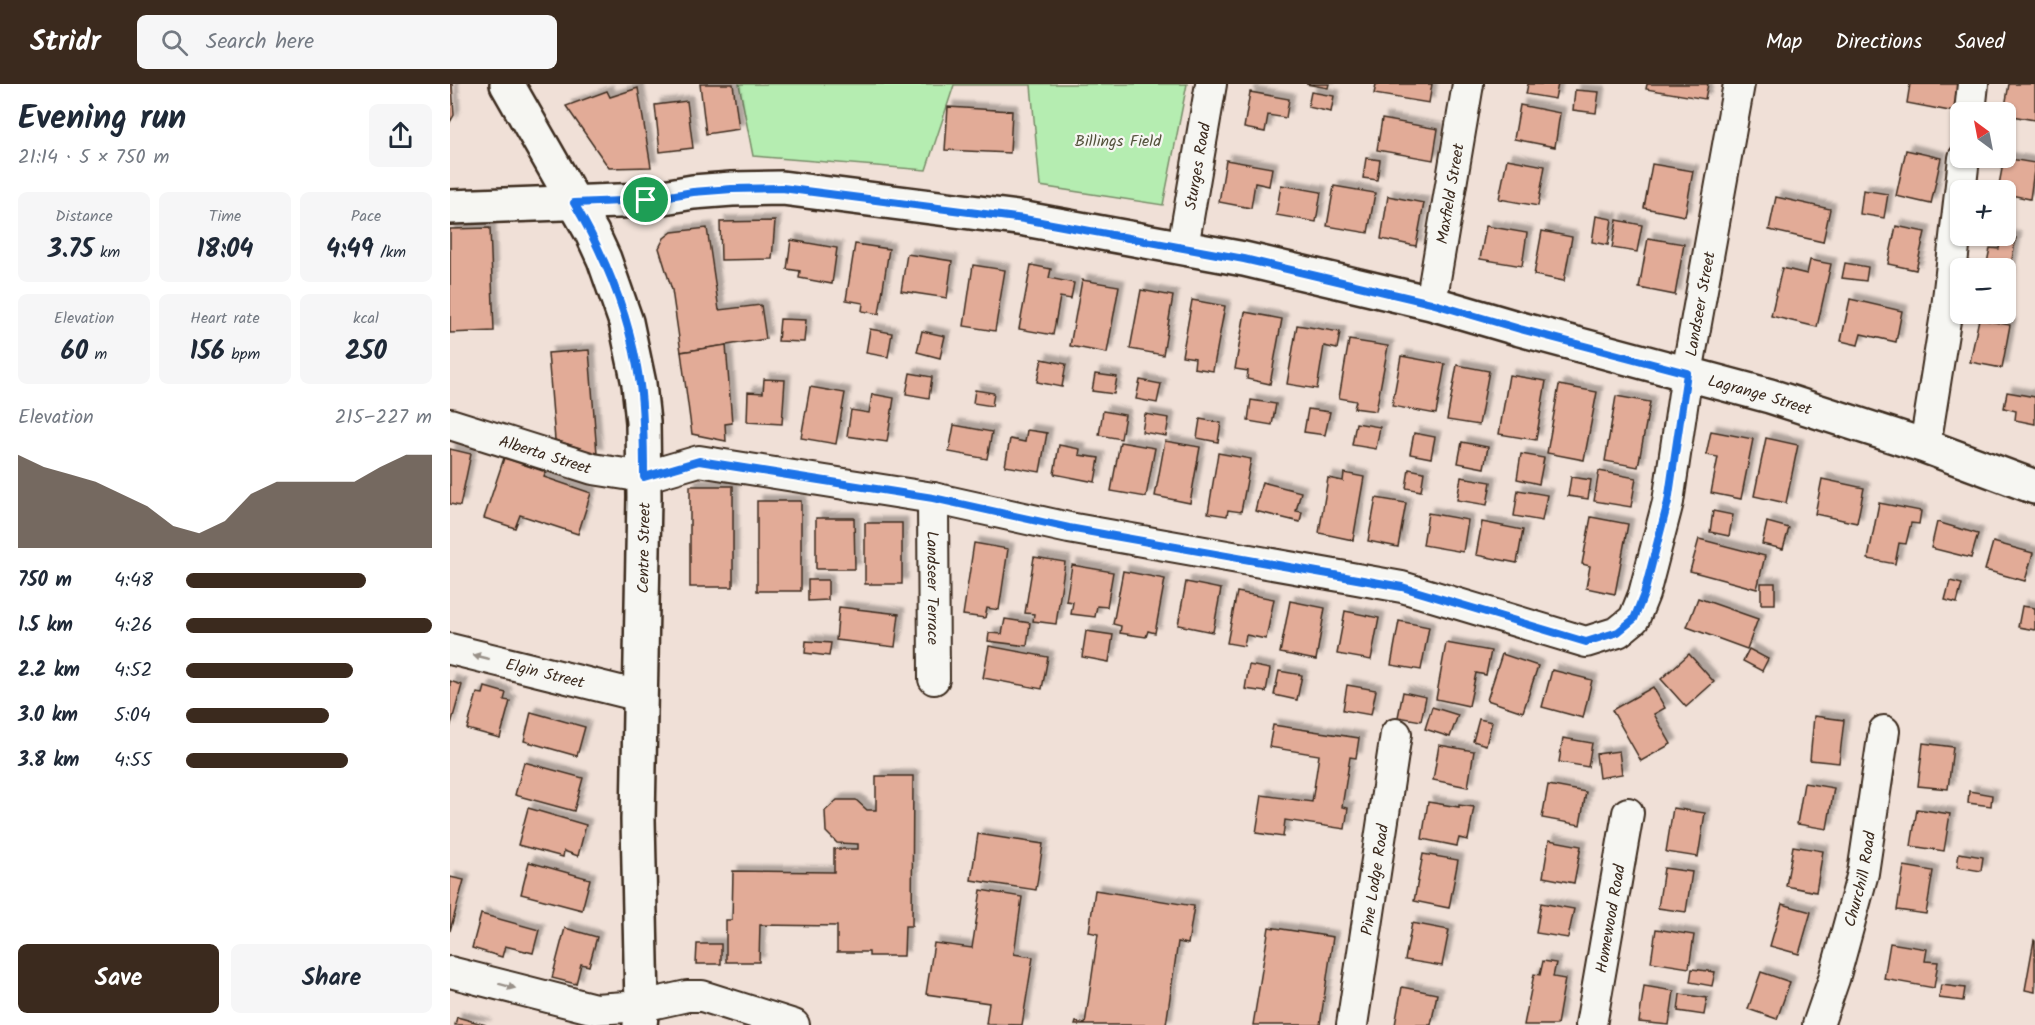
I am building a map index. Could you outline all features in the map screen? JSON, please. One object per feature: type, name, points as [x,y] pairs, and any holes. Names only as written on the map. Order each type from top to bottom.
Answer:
[{"type":"main road","name":"Centre Street","points":[[507,84],[604,259],[626,322],[639,384],[643,422],[644,477],[638,898],[644,1019]]},
{"type":"main road","name":"Lagrange Street","points":[[450,207],[646,200],[693,192],[782,188],[1024,219],[1183,247],[1431,303],[1770,396],[1925,446],[2035,487]]},
{"type":"street","name":"Sturges Road","points":[[1183,247],[1211,84]]},
{"type":"street","name":"Maxfield Street","points":[[1431,303],[1468,84]]},
{"type":"street","name":"Landseer Street","points":[[644,477],[699,461],[933,498],[1069,528],[1402,587],[1586,642],[1618,632],[1634,619],[1644,594],[1668,502],[1687,373],[1739,84]]},
{"type":"street","points":[[1971,102],[1973,84]]},
{"type":"street","points":[[1925,446],[1947,308],[1963,168]]},
{"type":"street","name":"Alberta Street","points":[[450,424],[593,469],[644,477]]},
{"type":"street","name":"Landseer Terrace","points":[[933,498],[934,679]]},
{"type":"street","name":"Elgin Street","points":[[450,649],[640,696]]},
{"type":"street","name":"Churchill Road","points":[[1818,1025],[1834,979],[1863,873],[1884,731]]},
{"type":"street","name":"Pine Lodge Road","points":[[1352,1025],[1396,734]]},
{"type":"street","name":"Homewood Road","points":[[1591,1025],[1628,813]]},
{"type":"street","points":[[450,972],[595,1009],[644,1019],[687,996],[702,996],[794,1025]]},
{"type":"green space","name":"Billings Field","points":[[739,84],[1187,84],[1163,205],[1040,186],[1031,85],[954,85],[926,170],[753,156]]},
{"type":"building","points":[[450,84],[452,84],[454,115],[450,122]]},
{"type":"building","points":[[700,84],[733,84],[739,129],[706,134]]},
{"type":"building","points":[[1306,84],[1329,84],[1328,88]]},
{"type":"building","points":[[1376,84],[1432,84],[1429,103],[1374,94]]},
{"type":"building","points":[[1528,84],[1558,84],[1555,99],[1526,94]]},
{"type":"building","points":[[1647,84],[1708,84],[1705,99],[1646,89]]},
{"type":"building","points":[[1910,84],[1960,84],[1957,102],[1950,102],[1950,111],[1907,103]]},
{"type":"building","points":[[2009,84],[2035,84],[2035,120],[2016,117],[2016,102],[2006,102]]},
{"type":"building","points":[[638,88],[651,167],[609,168],[566,106],[607,91],[610,97]]},
{"type":"building","points":[[1575,90],[1599,92],[1596,113],[1573,110]]},
{"type":"building","points":[[1250,92],[1289,99],[1286,118],[1268,115],[1265,132],[1244,128]]},
{"type":"building","points":[[1311,92],[1334,96],[1331,112],[1308,107]]},
{"type":"building","points":[[687,101],[693,148],[660,152],[655,105]]},
{"type":"building","points":[[1520,105],[1560,113],[1555,147],[1514,139]]},
{"type":"building","points":[[948,107],[1012,111],[1010,153],[945,150]]},
{"type":"building","points":[[1382,119],[1438,129],[1433,160],[1377,150]]},
{"type":"building","points":[[1906,150],[1941,158],[1931,204],[1896,196]]},
{"type":"building","points":[[1366,158],[1380,160],[1377,180],[1363,178]]},
{"type":"building","points":[[1507,159],[1545,166],[1538,206],[1499,199]]},
{"type":"building","points":[[1226,160],[1272,168],[1269,186],[1255,183],[1251,208],[1219,202]]},
{"type":"building","points":[[2016,160],[2035,163],[2030,199],[2016,196],[2016,180],[2000,180],[2002,168],[2016,168]]},
{"type":"building","points":[[1652,164],[1693,171],[1685,216],[1644,208]]},
{"type":"building","points":[[1281,185],[1321,192],[1316,222],[1276,215]]},
{"type":"building","points":[[1334,186],[1375,193],[1368,233],[1327,226]]},
{"type":"building","points":[[1863,190],[1888,194],[1884,218],[1860,214]]},
{"type":"building","points":[[1388,196],[1424,203],[1416,246],[1381,239]]},
{"type":"building","points":[[1776,197],[1830,209],[1823,242],[1769,230]]},
{"type":"building","points":[[1596,216],[1612,219],[1608,245],[1592,242]]},
{"type":"building","points":[[1617,220],[1642,225],[1637,252],[1612,248]]},
{"type":"building","points":[[775,221],[772,259],[721,260],[720,222]]},
{"type":"building","points":[[1486,226],[1527,233],[1522,266],[1480,259]]},
{"type":"building","points":[[1896,226],[1925,232],[1916,270],[1888,264]]},
{"type":"building","points":[[490,228],[494,331],[450,333],[450,229]]},
{"type":"building","points":[[707,228],[719,310],[761,305],[766,339],[681,352],[672,290],[659,248],[664,238],[672,232]]},
{"type":"building","points":[[1542,231],[1572,237],[1564,281],[1534,275]]},
{"type":"building","points":[[1648,238],[1684,244],[1675,295],[1639,288]]},
{"type":"building","points":[[791,240],[837,248],[832,284],[799,278],[800,271],[787,269]]},
{"type":"building","points":[[855,244],[889,249],[879,314],[862,311],[863,303],[846,300]]},
{"type":"building","points":[[1999,246],[2014,246],[2012,258],[1988,258],[1990,248],[1999,249]]},
{"type":"building","points":[[907,254],[952,261],[947,298],[901,291]]},
{"type":"building","points":[[1810,260],[1831,264],[1817,327],[1771,316],[1782,268],[1807,274]]},
{"type":"building","points":[[1845,263],[1868,267],[1866,281],[1842,278]]},
{"type":"building","points":[[973,265],[1005,270],[995,331],[964,326]]},
{"type":"building","points":[[1031,265],[1051,269],[1049,278],[1074,283],[1071,299],[1060,297],[1053,335],[1019,329]]},
{"type":"building","points":[[1082,280],[1119,286],[1107,353],[1070,346]]},
{"type":"building","points":[[1141,290],[1173,296],[1163,355],[1130,349]]},
{"type":"building","points":[[1850,299],[1902,311],[1896,342],[1861,334],[1858,345],[1841,341]]},
{"type":"building","points":[[1192,300],[1225,306],[1213,371],[1194,368],[1195,358],[1182,356]]},
{"type":"building","points":[[1245,312],[1282,319],[1270,384],[1247,379],[1248,371],[1235,369]]},
{"type":"building","points":[[780,319],[806,320],[804,342],[778,341]]},
{"type":"building","points":[[1978,324],[2010,325],[2002,368],[1970,362]]},
{"type":"building","points":[[1297,325],[1340,332],[1337,349],[1324,346],[1317,389],[1287,384]]},
{"type":"building","points":[[870,329],[892,333],[888,357],[866,353]]},
{"type":"building","points":[[922,331],[945,336],[940,358],[917,352]]},
{"type":"building","points":[[1349,340],[1388,346],[1376,411],[1354,408],[1356,401],[1339,398]]},
{"type":"building","points":[[726,345],[732,423],[725,424],[726,441],[692,434],[681,352]]},
{"type":"building","points":[[589,350],[597,454],[555,440],[548,353]]},
{"type":"building","points":[[1401,356],[1445,364],[1436,414],[1392,406]]},
{"type":"building","points":[[1042,359],[1066,364],[1062,387],[1037,382]]},
{"type":"building","points":[[1457,365],[1489,371],[1479,425],[1447,420]]},
{"type":"building","points":[[910,373],[932,377],[929,398],[906,394]]},
{"type":"building","points":[[1095,374],[1117,377],[1114,394],[1092,391]]},
{"type":"building","points":[[1509,375],[1546,381],[1536,440],[1499,434]]},
{"type":"building","points":[[764,379],[785,380],[782,424],[747,422],[748,392],[763,393]]},
{"type":"building","points":[[1140,380],[1161,384],[1157,403],[1136,399]]},
{"type":"building","points":[[1559,385],[1597,392],[1584,460],[1547,453]]},
{"type":"building","points":[[810,387],[845,393],[836,444],[801,438]]},
{"type":"building","points":[[975,390],[994,393],[992,406],[973,403]]},
{"type":"building","points":[[2007,392],[2035,397],[2035,424],[2015,420],[2016,411],[2004,408]]},
{"type":"building","points":[[872,394],[894,398],[887,442],[847,436],[851,410],[869,413]]},
{"type":"building","points":[[1616,396],[1650,402],[1638,467],[1605,461]]},
{"type":"building","points":[[1251,400],[1276,404],[1272,425],[1248,421]]},
{"type":"building","points":[[1308,409],[1330,412],[1325,435],[1304,432]]},
{"type":"building","points":[[1103,411],[1125,415],[1121,439],[1099,435]]},
{"type":"building","points":[[1145,414],[1169,418],[1166,436],[1142,432]]},
{"type":"building","points":[[1200,419],[1221,423],[1218,442],[1197,438]]},
{"type":"building","points":[[1356,423],[1380,427],[1376,449],[1352,445]]},
{"type":"building","points":[[954,425],[992,432],[987,459],[949,452]]},
{"type":"building","points":[[1027,430],[1047,433],[1040,472],[1005,466],[1010,439],[1025,442]]},
{"type":"building","points":[[1711,431],[1753,439],[1741,499],[1711,493],[1718,457],[1706,455]]},
{"type":"building","points":[[1414,433],[1435,437],[1431,458],[1410,454]]},
{"type":"building","points":[[1766,438],[1798,445],[1786,503],[1754,496]]},
{"type":"building","points":[[1165,441],[1200,447],[1190,503],[1155,496]]},
{"type":"building","points":[[1120,442],[1155,448],[1146,497],[1111,491]]},
{"type":"building","points":[[1462,442],[1488,447],[1484,468],[1458,463]]},
{"type":"building","points":[[1059,445],[1080,449],[1079,455],[1099,458],[1095,482],[1054,474]]},
{"type":"building","points":[[450,449],[471,454],[460,506],[450,504]]},
{"type":"building","points":[[1218,453],[1251,459],[1241,512],[1228,510],[1227,516],[1208,513]]},
{"type":"building","points":[[1521,454],[1544,458],[1539,484],[1517,479]]},
{"type":"building","points":[[504,458],[546,472],[544,477],[591,493],[578,534],[520,515],[515,528],[484,518]]},
{"type":"building","points":[[1409,469],[1424,472],[1421,491],[1406,488]]},
{"type":"building","points":[[1599,471],[1636,478],[1631,507],[1594,501]]},
{"type":"building","points":[[1344,473],[1364,477],[1353,540],[1319,533],[1328,478],[1343,481]]},
{"type":"building","points":[[1461,477],[1491,482],[1487,505],[1457,500]]},
{"type":"building","points":[[1571,477],[1591,480],[1588,499],[1568,496]]},
{"type":"building","points":[[1822,479],[1864,488],[1857,523],[1815,514]]},
{"type":"building","points":[[1262,482],[1301,492],[1296,511],[1302,512],[1300,522],[1255,511]]},
{"type":"building","points":[[690,486],[733,486],[733,587],[690,587]]},
{"type":"building","points":[[1518,490],[1547,495],[1542,521],[1514,516]]},
{"type":"building","points":[[1376,498],[1406,503],[1398,547],[1368,541]]},
{"type":"building","points":[[757,501],[801,501],[801,591],[757,591]]},
{"type":"building","points":[[1879,503],[1921,511],[1919,524],[1911,523],[1906,544],[1899,543],[1895,564],[1868,559]]},
{"type":"building","points":[[1713,511],[1733,515],[1729,536],[1710,532]]},
{"type":"building","points":[[1428,513],[1468,520],[1463,552],[1423,545]]},
{"type":"building","points":[[1591,517],[1628,524],[1615,594],[1586,588],[1590,566],[1582,564]]},
{"type":"building","points":[[816,518],[854,518],[855,569],[816,569]]},
{"type":"building","points":[[1482,522],[1523,530],[1517,563],[1476,555]]},
{"type":"building","points":[[1767,522],[1789,528],[1783,549],[1762,544]]},
{"type":"building","points":[[1937,522],[1978,534],[1971,558],[1931,548]]},
{"type":"building","points":[[865,523],[902,523],[902,584],[865,584]]},
{"type":"building","points":[[1699,539],[1765,556],[1757,589],[1690,571]]},
{"type":"building","points":[[1993,542],[2033,553],[2025,581],[1985,570]]},
{"type":"building","points":[[974,543],[1008,549],[999,610],[987,608],[985,618],[963,615]]},
{"type":"building","points":[[1034,557],[1065,562],[1056,624],[1033,621],[1034,614],[1025,613]]},
{"type":"building","points":[[1072,565],[1113,572],[1107,607],[1097,606],[1095,617],[1071,614],[1073,602],[1066,601]]},
{"type":"building","points":[[1123,571],[1165,579],[1155,633],[1148,631],[1146,637],[1120,633],[1121,626],[1113,624]]},
{"type":"building","points":[[808,580],[828,580],[828,600],[808,601]]},
{"type":"building","points":[[1950,581],[1962,584],[1957,603],[1945,600]]},
{"type":"building","points":[[1186,582],[1221,589],[1213,632],[1178,625]]},
{"type":"building","points":[[1761,583],[1775,583],[1775,604],[1761,604]]},
{"type":"building","points":[[1237,592],[1274,599],[1266,639],[1246,635],[1244,646],[1227,643]]},
{"type":"building","points":[[1698,598],[1758,619],[1747,649],[1687,627]]},
{"type":"building","points":[[1290,601],[1325,608],[1316,660],[1280,653]]},
{"type":"building","points":[[2022,606],[2035,608],[2035,630],[2018,627]]},
{"type":"building","points":[[839,607],[899,614],[895,647],[836,640]]},
{"type":"building","points":[[1345,611],[1379,618],[1371,660],[1337,654]]},
{"type":"building","points":[[1005,619],[1030,623],[1027,646],[988,641],[989,633],[1002,634]]},
{"type":"building","points":[[1399,621],[1429,627],[1421,670],[1391,665]]},
{"type":"building","points":[[1086,631],[1113,635],[1109,662],[1082,657]]},
{"type":"building","points":[[806,641],[831,643],[829,656],[805,653]]},
{"type":"building","points":[[1446,643],[1491,651],[1486,675],[1476,673],[1469,706],[1436,699]]},
{"type":"building","points":[[989,646],[1048,657],[1042,689],[983,678]]},
{"type":"building","points":[[1749,649],[1768,659],[1762,671],[1743,661]]},
{"type":"building","points":[[1502,654],[1538,666],[1523,712],[1487,700]]},
{"type":"building","points":[[1689,654],[1714,682],[1686,707],[1661,679]]},
{"type":"building","points":[[1249,665],[1270,669],[1266,692],[1245,689]]},
{"type":"building","points":[[1552,670],[1592,680],[1583,718],[1542,707]]},
{"type":"building","points":[[1279,671],[1302,675],[1297,700],[1274,695]]},
{"type":"building","points":[[450,681],[462,685],[450,728]]},
{"type":"building","points":[[1347,685],[1376,690],[1371,715],[1343,710]]},
{"type":"building","points":[[485,687],[506,693],[504,700],[510,701],[500,738],[467,729],[477,693],[483,694]]},
{"type":"building","points":[[1653,687],[1665,708],[1654,714],[1671,744],[1641,761],[1612,710]]},
{"type":"building","points":[[1403,692],[1426,697],[1421,721],[1398,717]]},
{"type":"building","points":[[1432,707],[1458,715],[1450,737],[1425,729]]},
{"type":"building","points":[[531,712],[585,727],[577,756],[524,741]]},
{"type":"building","points":[[1814,716],[1844,720],[1839,763],[1810,760]]},
{"type":"building","points":[[1479,719],[1492,722],[1486,745],[1473,741]]},
{"type":"building","points":[[1273,725],[1359,738],[1356,758],[1350,757],[1342,807],[1348,808],[1345,829],[1285,820],[1283,837],[1256,833],[1262,795],[1312,802],[1319,755],[1269,747]]},
{"type":"building","points":[[1563,738],[1592,743],[1588,767],[1559,762]]},
{"type":"building","points":[[1923,743],[1953,747],[1948,789],[1918,786]]},
{"type":"building","points":[[1439,745],[1474,751],[1468,787],[1433,780]]},
{"type":"building","points":[[1619,751],[1622,774],[1599,778],[1596,754]]},
{"type":"building","points":[[524,762],[583,778],[574,811],[515,795]]},
{"type":"building","points":[[876,776],[913,776],[912,926],[905,926],[904,956],[869,956],[869,952],[837,952],[837,926],[760,925],[759,962],[726,962],[726,920],[732,920],[733,871],[834,872],[834,849],[858,849],[858,844],[837,843],[826,832],[825,811],[837,800],[856,800],[867,810],[876,810]]},
{"type":"building","points":[[1804,783],[1834,788],[1827,829],[1797,824]]},
{"type":"building","points":[[1548,785],[1586,792],[1580,825],[1542,818]]},
{"type":"building","points":[[1969,791],[1992,795],[1991,806],[1968,803]]},
{"type":"building","points":[[1428,802],[1474,807],[1468,840],[1459,838],[1457,846],[1422,839]]},
{"type":"building","points":[[528,808],[586,825],[578,856],[564,851],[563,857],[518,845]]},
{"type":"building","points":[[1673,808],[1705,813],[1698,857],[1666,852]]},
{"type":"building","points":[[1917,809],[1950,814],[1944,851],[1911,846]]},
{"type":"building","points":[[978,834],[1043,844],[1036,890],[971,880]]},
{"type":"building","points":[[1549,840],[1581,846],[1574,883],[1543,877]]},
{"type":"building","points":[[1793,846],[1823,851],[1816,892],[1786,886]]},
{"type":"building","points":[[1959,853],[1983,857],[1981,871],[1957,867]]},
{"type":"building","points":[[1423,854],[1458,860],[1449,908],[1414,901]]},
{"type":"building","points":[[529,862],[590,879],[582,910],[521,894]]},
{"type":"building","points":[[1904,866],[1933,871],[1926,914],[1897,910]]},
{"type":"building","points":[[1664,868],[1692,872],[1686,912],[1658,908]]},
{"type":"building","points":[[450,877],[464,880],[450,931]]},
{"type":"building","points":[[981,890],[1022,897],[1014,954],[1033,957],[1022,1025],[986,1024],[989,1003],[926,994],[934,943],[972,948]]},
{"type":"building","points":[[1095,890],[1194,906],[1188,944],[1178,942],[1166,1025],[1075,1025],[1076,1022],[1085,1024],[1098,934],[1089,932]]},
{"type":"building","points":[[1541,903],[1574,909],[1568,938],[1536,933]]},
{"type":"building","points":[[1782,904],[1811,912],[1799,954],[1770,946]]},
{"type":"building","points":[[481,914],[539,930],[533,953],[505,946],[502,957],[472,948]]},
{"type":"building","points":[[1412,923],[1449,930],[1442,966],[1405,960]]},
{"type":"building","points":[[1269,927],[1333,937],[1320,1025],[1253,1025]]},
{"type":"building","points":[[565,928],[597,937],[589,966],[581,964],[576,984],[552,978]]},
{"type":"building","points":[[1656,929],[1694,935],[1689,968],[1651,962]]},
{"type":"building","points":[[2035,941],[2035,992],[2025,990]]},
{"type":"building","points":[[1890,943],[1927,949],[1925,961],[1938,962],[1934,988],[1884,979]]},
{"type":"building","points":[[697,944],[721,944],[721,964],[696,964]]},
{"type":"building","points":[[1543,961],[1556,963],[1553,977],[1565,979],[1557,1025],[1524,1025],[1534,974],[1540,975]]},
{"type":"building","points":[[1692,969],[1715,972],[1712,986],[1690,982]]},
{"type":"building","points":[[1761,972],[1790,982],[1777,1019],[1748,1009]]},
{"type":"building","points":[[1941,985],[1965,988],[1963,1001],[1939,998]]},
{"type":"building","points":[[1644,986],[1674,991],[1669,1025],[1639,1022]]},
{"type":"building","points":[[1402,987],[1437,994],[1431,1025],[1395,1025]]},
{"type":"building","points":[[1680,994],[1707,998],[1704,1015],[1678,1011]]},
{"type":"building","points":[[457,1017],[486,1025],[455,1025]]},
{"type":"route","points":[[782,188],[1024,219],[1244,259],[1431,303],[1687,373],[1668,502],[1644,594],[1634,619],[1618,632],[1586,642],[1402,587],[1069,528],[933,498],[699,461],[644,477],[643,422],[634,353],[626,322],[604,259],[574,203],[646,200],[693,192],[782,188]]}]
